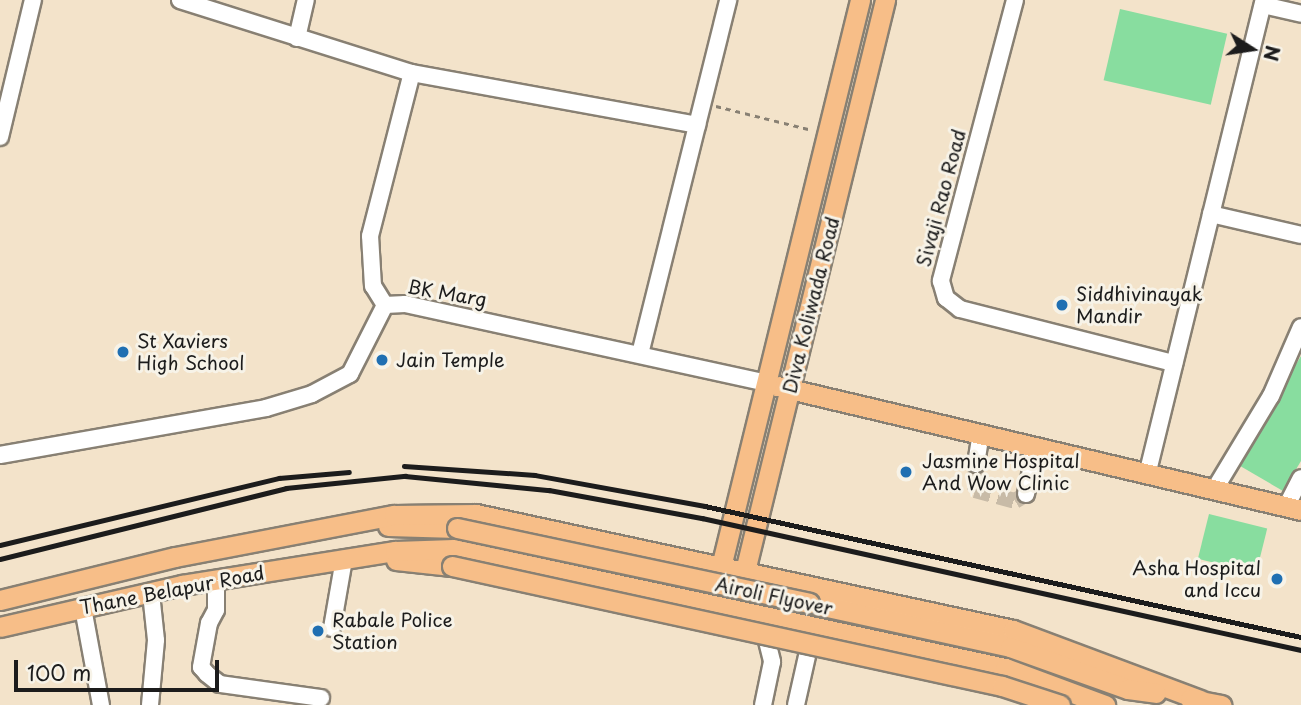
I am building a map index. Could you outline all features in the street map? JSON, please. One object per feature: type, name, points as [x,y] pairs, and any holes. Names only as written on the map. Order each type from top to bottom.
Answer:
[{"type":"main road","name":"Diva Koliwada Road","points":[[713,604],[860,0]]},
{"type":"main road","name":"Diva Koliwada Road","points":[[750,610],[745,571],[886,0]]},
{"type":"main road","points":[[766,383],[1216,487],[1294,508]]},
{"type":"main road","points":[[342,526],[394,515],[476,514],[1043,638],[1200,700],[1221,705]]},
{"type":"main road","name":"Airoli Flyover","points":[[342,526],[457,528],[1010,647],[1128,689],[1200,700]]},
{"type":"main road","name":"Thane Belapur Road","points":[[0,600],[175,557],[342,526]]},
{"type":"main road","points":[[345,559],[406,550],[470,551],[750,610],[1005,668],[1105,705]]},
{"type":"main road","name":"Airoli Flyover","points":[[345,559],[452,566],[1002,686],[1060,705]]},
{"type":"main road","name":"Thane Belapur Road","points":[[0,627],[216,579],[345,559]]},
{"type":"street","points":[[0,137],[33,0]]},
{"type":"street","points":[[180,0],[412,74],[697,125]]},
{"type":"street","points":[[297,38],[306,0]]},
{"type":"street","points":[[640,354],[728,0]]},
{"type":"street","name":"Sivaji Rao Road","points":[[1015,0],[941,281],[946,298],[960,309],[1174,363]]},
{"type":"street","points":[[1148,471],[1264,2],[1301,14]]},
{"type":"street","points":[[385,305],[373,286],[370,236],[412,74]]},
{"type":"street","points":[[1211,214],[1301,235]]},
{"type":"street","name":"BK Marg","points":[[0,455],[266,408],[312,394],[350,374],[385,305],[405,304],[766,383]]},
{"type":"street","points":[[1216,487],[1271,396],[1301,327]]},
{"type":"street","points":[[976,464],[981,433]]},
{"type":"street","points":[[1026,494],[1037,446]]},
{"type":"street","points":[[1294,508],[1301,478]]},
{"type":"street","points":[[332,628],[345,559]]},
{"type":"street","points":[[216,579],[216,610],[204,644],[201,667],[207,674],[220,684],[321,698]]},
{"type":"street","points":[[150,705],[156,640],[151,593]]},
{"type":"street","points":[[83,608],[101,705]]},
{"type":"street","points":[[750,610],[763,625],[772,662],[763,705]]},
{"type":"street","points":[[796,705],[810,643]]},
{"type":"path","points":[[702,103],[808,129]]},
{"type":"green space","points":[[1120,9],[1227,34],[1211,105],[1104,80]]},
{"type":"green space","points":[[1301,356],[1301,461],[1283,491],[1235,463]]},
{"type":"green space","points":[[1209,514],[1267,529],[1256,573],[1198,559]]},
{"type":"tunnel","points":[[976,464],[975,490],[1015,501],[1026,494]]},
{"type":"railway","points":[[404,466],[535,475],[705,506],[1301,637]]},
{"type":"railway","points":[[0,545],[279,478],[349,472]]},
{"type":"railway","points":[[0,559],[286,488],[405,476],[549,490],[702,518],[1301,650]]},
{"type":"place","name":"Siddhivinayak Mandir","points":[[1062,305]]},
{"type":"place","name":"St Xaviers High School","points":[[123,352]]},
{"type":"place","name":"Jain Temple","points":[[382,360]]},
{"type":"place","name":"Jasmine Hospital And Wow Clinic","points":[[906,472]]},
{"type":"place","name":"Asha Hospital and Iccu","points":[[1277,579]]},
{"type":"place","name":"Rabale Police Station","points":[[318,631]]}]
